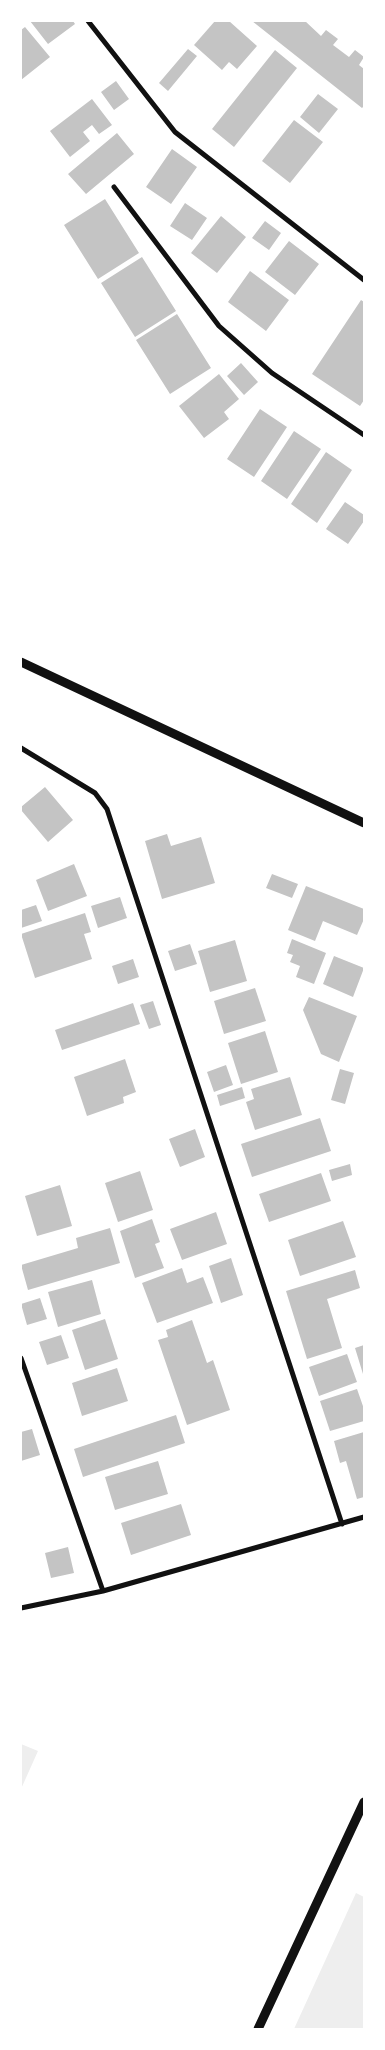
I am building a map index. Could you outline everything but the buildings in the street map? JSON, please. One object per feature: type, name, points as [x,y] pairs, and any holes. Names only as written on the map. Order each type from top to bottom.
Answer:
[{"type":"street","points":[[88,21],[176,132],[364,280]]},
{"type":"street","points":[[114,187],[219,326],[272,373],[364,434]]},
{"type":"street","points":[[21,662],[364,823]]},
{"type":"street","points":[[21,748],[95,793],[107,810],[342,1524]]},
{"type":"street","points":[[21,1358],[103,1591]]},
{"type":"street","points":[[21,1608],[103,1591],[364,1517]]},
{"type":"street","points":[[258,2029],[364,1802]]},
{"type":"shaded area","points":[[21,1744],[38,1751],[21,1789]]},
{"type":"shaded area","points":[[356,1893],[364,1897],[364,2029],[294,2029]]}]
